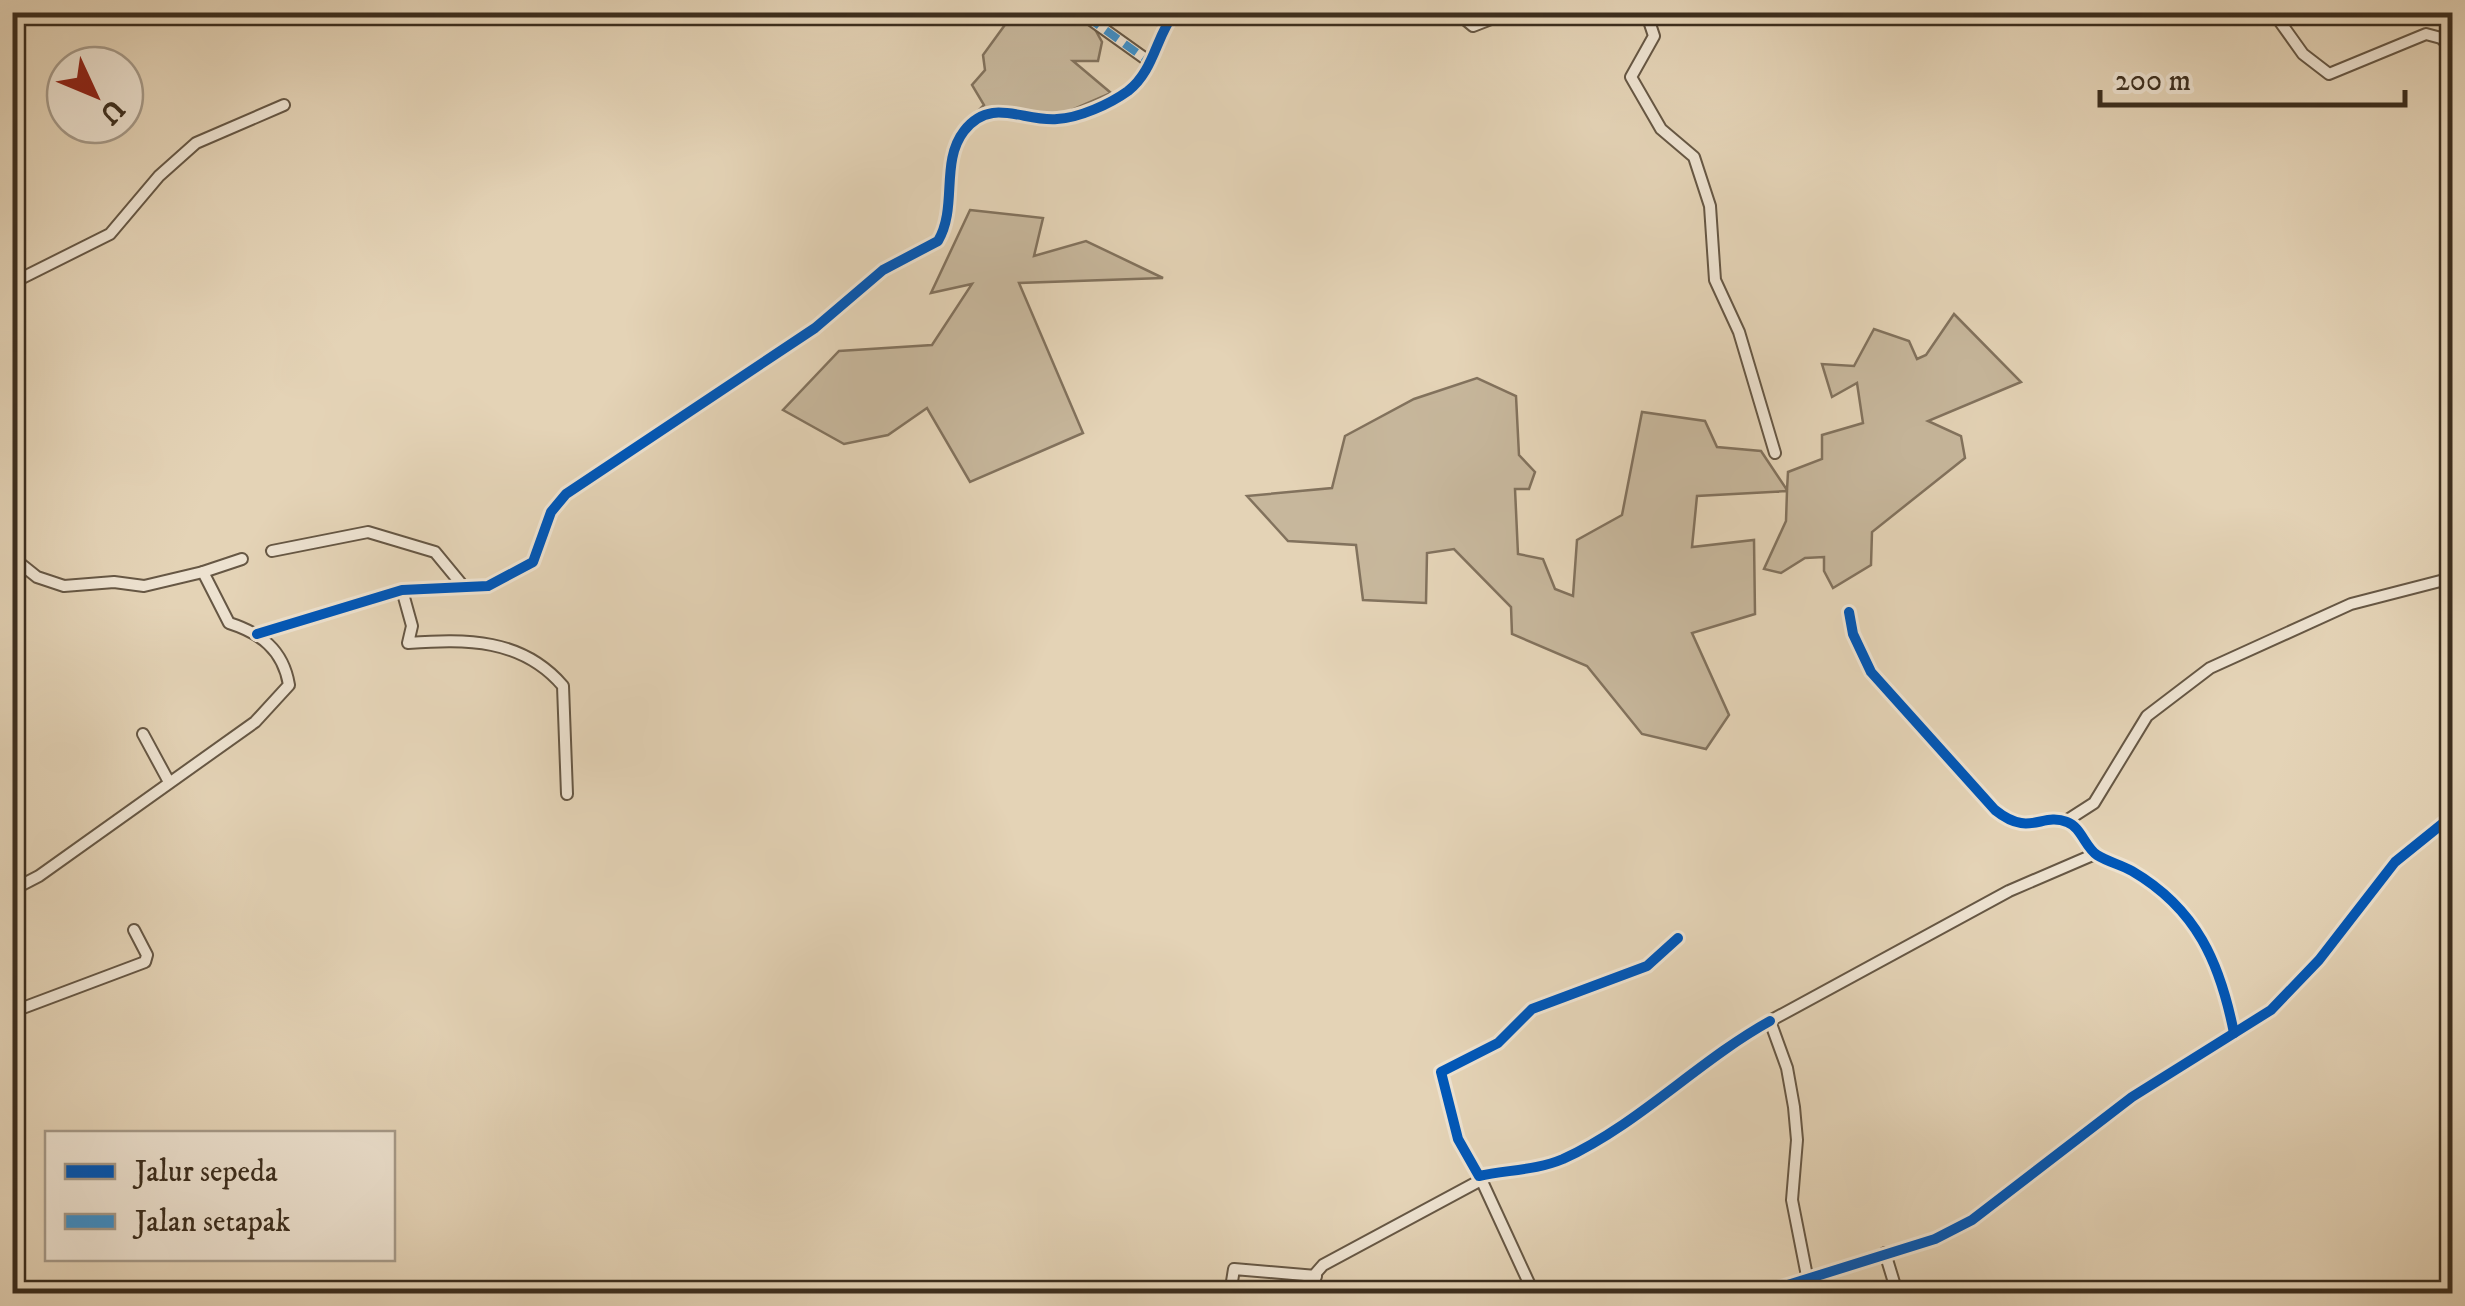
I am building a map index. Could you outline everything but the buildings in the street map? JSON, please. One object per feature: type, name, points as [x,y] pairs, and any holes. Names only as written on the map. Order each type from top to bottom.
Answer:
[{"type":"street","points":[[1149,12],[1166,24]]},
{"type":"street","points":[[257,634],[402,590],[488,586],[533,562],[552,512],[566,494],[814,328],[883,270],[928,250],[948,220],[952,160],[962,132],[973,122],[1005,110],[1051,120],[1079,114],[1129,90],[1150,62],[1175,12]]},
{"type":"street","points":[[1456,12],[1473,26],[1510,12]]},
{"type":"street","points":[[1646,12],[1654,36],[1631,77],[1661,129],[1694,157],[1710,206],[1715,280],[1739,332],[1775,453]]},
{"type":"street","points":[[2273,12],[2303,54],[2329,74],[2426,34],[2441,38],[2452,48]]},
{"type":"street","points":[[1087,17],[1150,62]]},
{"type":"street","points":[[12,283],[110,234],[159,176],[196,143],[284,105]]},
{"type":"street","points":[[272,551],[368,532],[435,552],[463,586]]},
{"type":"street","points":[[12,557],[32,575],[64,586],[114,582],[144,586],[242,559]]},
{"type":"street","points":[[12,890],[39,876],[254,722],[287,689],[286,673],[278,654],[257,634],[229,624],[203,572]]},
{"type":"street","points":[[1849,612],[1853,634],[1871,672],[1990,805],[2018,825],[2066,821],[2095,802],[2148,716],[2210,668],[2352,604],[2452,578]]},
{"type":"street","points":[[402,590],[412,626],[408,643],[482,640],[528,656],[564,686],[567,794]]},
{"type":"street","points":[[143,734],[169,782]]},
{"type":"street","points":[[1759,1294],[1939,1238],[1969,1222],[2132,1098],[2274,1008],[2317,963],[2395,862],[2452,816]]},
{"type":"street","points":[[2066,821],[2095,854],[2153,885],[2195,923],[2218,966],[2234,1034]]},
{"type":"street","points":[[1313,1294],[1316,1276],[1323,1265],[1357,1243],[1480,1178],[1538,1166],[1571,1154],[1624,1123],[1770,1021],[2008,891],[2095,854]]},
{"type":"street","points":[[12,1012],[145,962],[148,955],[134,930]]},
{"type":"street","points":[[1534,1294],[1458,1138],[1441,1072],[1498,1043],[1532,1009],[1646,966],[1678,938]]},
{"type":"street","points":[[1770,1021],[1788,1068],[1794,1107],[1797,1140],[1792,1200],[1807,1276]]},
{"type":"street","points":[[1886,1253],[1896,1289]]},
{"type":"street","points":[[1230,1294],[1234,1269],[1316,1276]]},
{"type":"shaded area","points":[[1003,13],[1086,13],[1102,42],[1098,61],[1073,61],[1111,93],[1058,116],[974,115],[984,105],[972,85],[985,70],[983,55],[1007,22]]},
{"type":"shaded area","points":[[970,210],[1043,218],[1034,256],[1086,241],[1163,278],[1019,283],[1083,433],[970,482],[927,408],[888,435],[844,444],[783,410],[839,351],[932,345],[972,284],[931,293]]},
{"type":"shaded area","points":[[1954,314],[2021,382],[1928,421],[1961,436],[1965,458],[1872,532],[1871,565],[1833,588],[1824,571],[1824,557],[1805,558],[1781,573],[1764,569],[1786,521],[1787,491],[1697,496],[1692,547],[1754,540],[1755,614],[1692,633],[1729,715],[1706,749],[1642,734],[1587,666],[1512,634],[1511,607],[1454,549],[1427,553],[1426,603],[1363,600],[1356,545],[1288,541],[1247,496],[1332,488],[1345,436],[1414,399],[1477,378],[1516,396],[1519,455],[1535,472],[1529,489],[1515,489],[1518,554],[1543,559],[1555,589],[1573,596],[1577,540],[1622,515],[1642,412],[1705,421],[1717,447],[1761,451],[1787,490],[1788,472],[1822,459],[1822,435],[1863,423],[1857,383],[1832,397],[1822,364],[1854,366],[1874,329],[1909,341],[1917,359],[1926,355]]},
{"type":"marked path","points":[[1087,17],[1150,62]]},
{"type":"cycle path","points":[[257,634],[402,590],[488,586],[533,562],[551,512],[566,494],[815,328],[883,270],[938,241],[947,214],[953,156],[964,131],[974,121],[996,113],[1066,118],[1112,101],[1144,74],[1175,12]]},
{"type":"cycle path","points":[[1849,612],[1853,634],[1871,672],[1995,810],[2017,822],[2067,822],[2097,855],[2132,871],[2173,902],[2189,920],[2213,961],[2234,1033]]},
{"type":"cycle path","points":[[1759,1294],[1935,1239],[1972,1220],[2132,1097],[2271,1010],[2319,960],[2395,862],[2452,816]]},
{"type":"cycle path","points":[[1678,938],[1647,966],[1532,1009],[1498,1043],[1441,1072],[1458,1139],[1479,1176],[1553,1163],[1591,1145],[1770,1021]]}]
